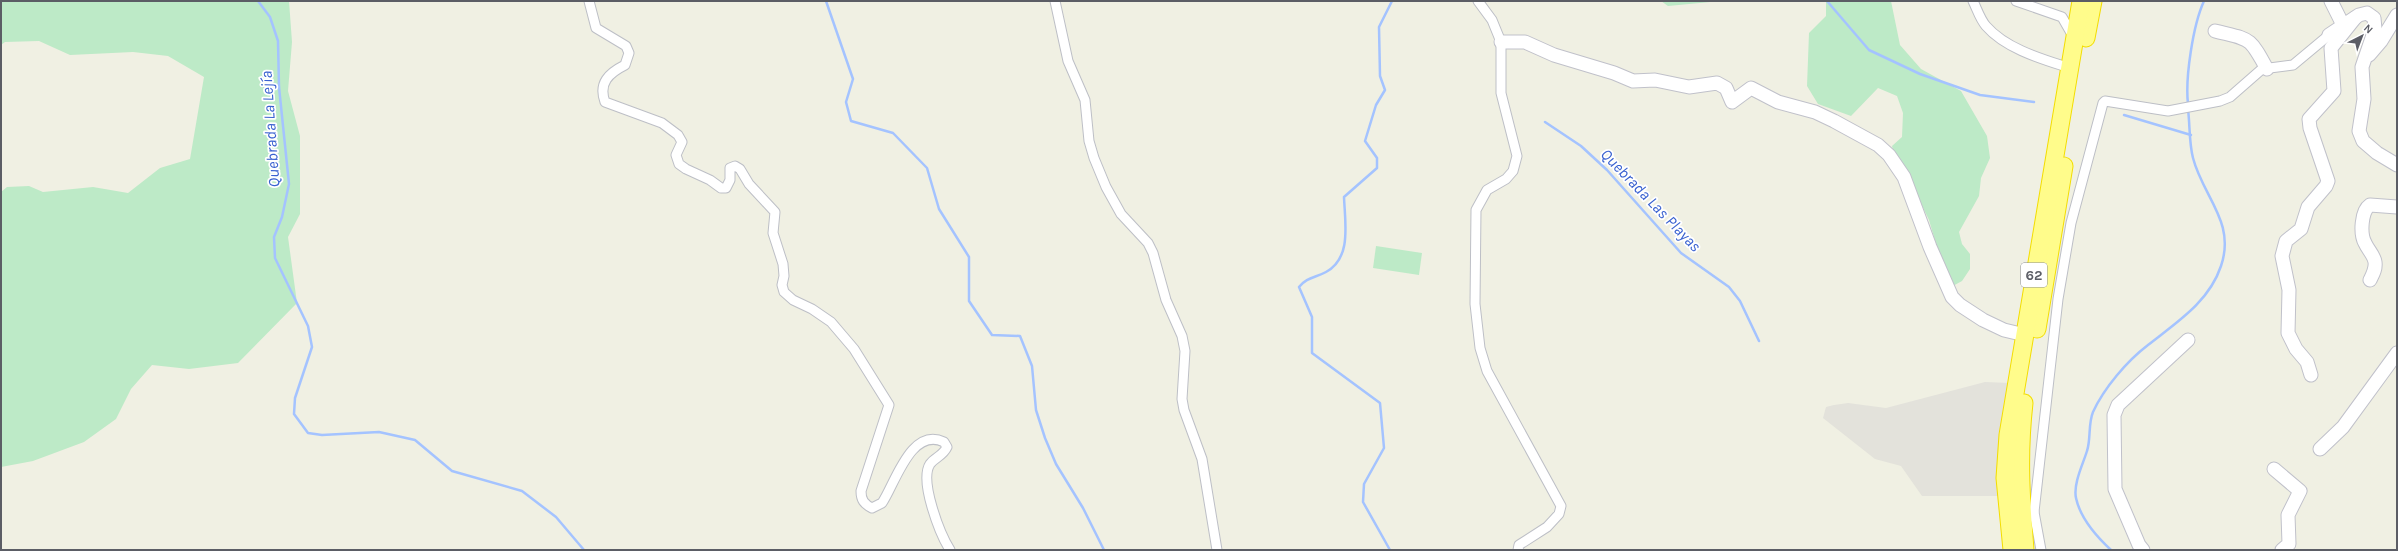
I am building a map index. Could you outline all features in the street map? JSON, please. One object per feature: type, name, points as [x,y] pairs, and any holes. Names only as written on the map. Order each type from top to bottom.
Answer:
[{"type":"highway","name":"62","points":[[2012,550],[2005,478],[2006,458],[2074,39],[2085,3]]},
{"type":"highway","name":"62","points":[[2025,550],[2028,514],[2019,456],[2025,392],[2085,3]]},
{"type":"street","points":[[589,1],[596,28],[626,46],[629,53],[624,65],[610,73],[606,80],[603,96],[605,102],[662,123],[678,136],[682,142],[676,155],[679,164],[721,188],[726,188],[728,185],[730,168],[735,166],[740,169],[748,184],[775,212],[773,232],[783,264],[784,276],[782,285],[784,292],[793,300],[812,308],[831,322],[854,349],[889,405],[861,491],[861,498],[865,505],[872,508],[882,503],[902,462],[919,445],[934,440],[944,442],[947,447],[944,453],[930,464],[926,478],[941,533],[950,550]]},
{"type":"street","points":[[1056,1],[1068,61],[1084,100],[1089,141],[1094,158],[1106,187],[1121,214],[1151,248],[1166,300],[1182,336],[1185,351],[1182,399],[1184,410],[1202,459],[1218,550]]},
{"type":"street","points":[[1478,1],[1492,20],[1501,42],[1501,93],[1517,156],[1513,171],[1506,179],[1487,190],[1476,210],[1475,304],[1480,348],[1487,371],[1561,506],[1553,521],[1519,545],[1518,550]]},
{"type":"street","points":[[1973,1],[1986,26],[2000,38],[2012,45],[2070,68]]},
{"type":"street","points":[[2016,1],[2062,17],[2074,39]]},
{"type":"street","points":[[2331,1],[2343,25]]},
{"type":"street","points":[[2062,17],[2085,3]]},
{"type":"street","points":[[2042,550],[2028,514],[2058,299],[2071,224],[2101,106],[2105,101],[2168,111],[2220,101],[2230,97],[2262,69],[2267,70],[2293,65],[2343,25],[2367,13],[2374,18],[2375,29],[2364,62],[2364,99],[2359,131],[2363,141],[2377,153],[2397,165]]},
{"type":"street","points":[[2364,62],[2381,41],[2397,15]]},
{"type":"street","points":[[2311,375],[2307,362],[2296,349],[2288,333],[2289,290],[2282,256],[2286,241],[2301,229],[2308,207],[2326,186],[2328,176],[2310,128],[2309,119],[2334,92],[2331,48],[2355,18]]},
{"type":"street","points":[[2214,31],[2245,39],[2253,43],[2267,70]]},
{"type":"street","points":[[1501,42],[1526,42],[1554,55],[1614,73],[1633,81],[1655,80],[1689,87],[1717,83],[1726,88],[1732,102],[1751,88],[1778,102],[1814,112],[1878,145],[1889,155],[1904,177],[1930,247],[1952,297],[1960,306],[1983,320],[2004,330],[2025,335]]},
{"type":"street","points":[[2370,280],[2375,272],[2375,262],[2364,242],[2362,233],[2365,210],[2370,205],[2397,207]]},
{"type":"street","points":[[2143,550],[2139,545],[2115,489],[2114,415],[2118,405],[2188,340]]},
{"type":"street","points":[[2320,449],[2341,430],[2352,417],[2397,353]]},
{"type":"street","points":[[2274,469],[2300,491],[2288,515],[2289,544],[2282,550]]},
{"type":"shaded area","points":[[1985,382],[2010,383],[2001,496],[1922,496],[1901,466],[1875,459],[1823,418],[1826,407],[1834,405],[1848,403],[1886,408]]},
{"type":"green space","points":[[1,1],[289,1],[292,42],[288,91],[300,136],[300,214],[288,237],[297,303],[238,363],[189,369],[152,365],[131,389],[116,419],[84,442],[33,461],[1,467],[1,192],[7,187],[29,186],[43,192],[93,187],[128,193],[160,168],[190,159],[204,77],[168,56],[133,52],[70,55],[39,41],[5,42],[1,45]]},
{"type":"green space","points":[[1661,1],[1721,1],[1668,6]]},
{"type":"green space","points":[[1826,1],[1891,1],[1900,45],[1921,69],[1961,91],[1987,136],[1990,158],[1981,178],[1979,196],[1959,232],[1962,244],[1970,254],[1970,269],[1962,281],[1951,287],[1947,281],[1929,220],[1904,169],[1894,155],[1892,146],[1902,137],[1903,113],[1897,96],[1878,88],[1851,116],[1818,104],[1807,86],[1809,33],[1826,16]]},
{"type":"green space","points":[[1376,246],[1422,253],[1419,275],[1373,268]]},
{"type":"waterway","name":"Quebrada La Lejía","points":[[258,1],[270,17],[278,41],[279,87],[289,184],[282,217],[274,237],[275,258],[308,326],[312,347],[295,398],[294,414],[308,433],[322,435],[379,432],[415,440],[452,471],[522,491],[556,517],[584,550]]},
{"type":"waterway","points":[[826,1],[853,79],[846,102],[851,121],[893,133],[927,168],[939,209],[969,257],[969,301],[992,335],[1020,336],[1032,366],[1036,410],[1045,438],[1056,464],[1083,508],[1104,550]]},
{"type":"waterway","points":[[1390,550],[1363,502],[1364,484],[1384,448],[1380,403],[1312,353],[1312,317],[1299,287],[1308,279],[1326,272],[1334,266],[1340,258],[1346,228],[1344,197],[1377,168],[1377,158],[1365,141],[1376,105],[1385,90],[1380,76],[1379,27],[1392,1]]},
{"type":"waterway","points":[[1827,1],[1869,50],[1920,74],[1980,95],[2034,102]]},
{"type":"waterway","points":[[2188,104],[2187,93],[2189,66],[2193,37],[2204,1]]},
{"type":"waterway","points":[[2111,550],[2100,539],[2085,519],[2078,505],[2075,492],[2077,480],[2088,446],[2091,417],[2103,394],[2124,367],[2140,351],[2191,310],[2209,290],[2216,279],[2225,250],[2221,223],[2193,158],[2188,109]]},
{"type":"waterway","points":[[2124,115],[2191,135]]},
{"type":"waterway","name":"Quebrada Las Playas","points":[[1545,122],[1581,146],[1607,170],[1681,253],[1729,287],[1740,301],[1759,341]]}]
